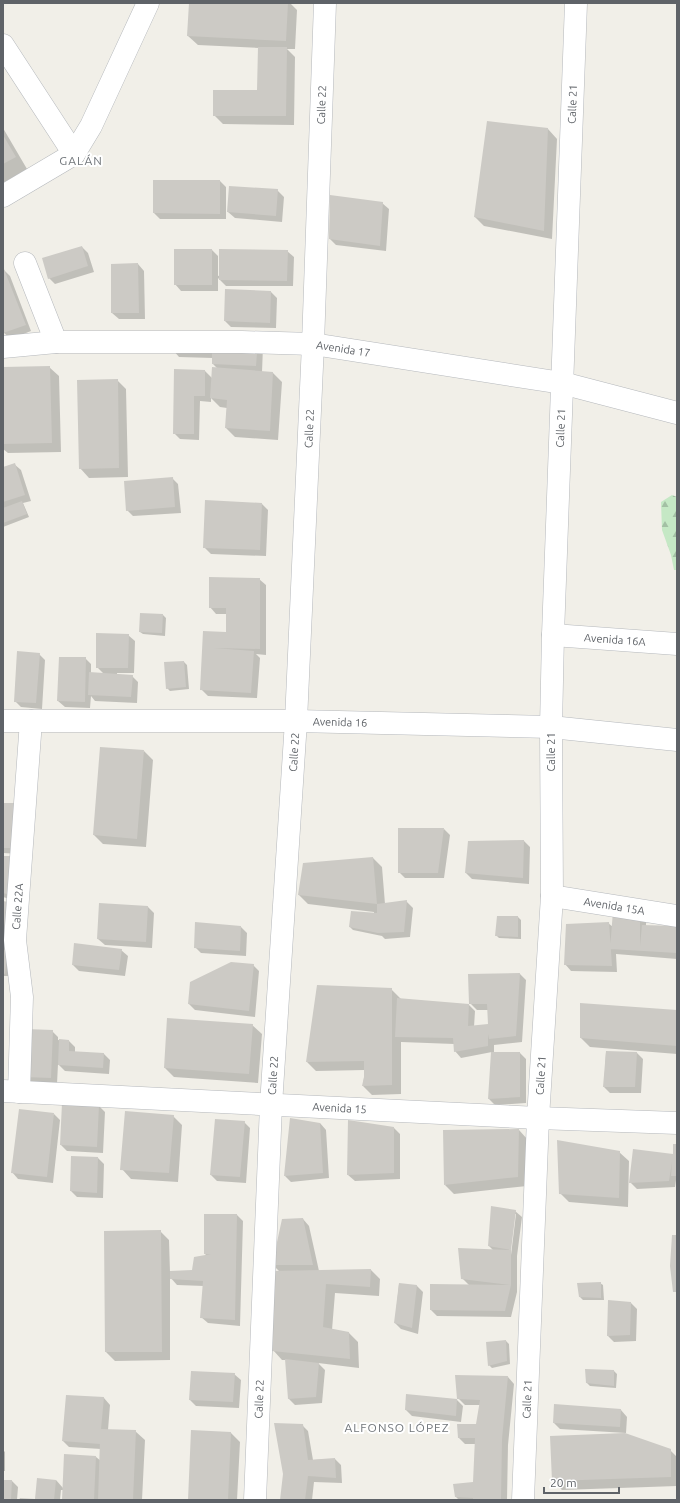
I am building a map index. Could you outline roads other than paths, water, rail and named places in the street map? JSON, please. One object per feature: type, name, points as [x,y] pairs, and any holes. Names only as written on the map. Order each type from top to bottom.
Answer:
[{"type":"street","points":[[3,196],[74,154],[91,126],[148,3]]},
{"type":"street","name":"Calle 22","points":[[255,1500],[271,1105],[296,721],[313,344],[325,3]]},
{"type":"street","name":"Calle 21","points":[[523,1500],[538,1118],[552,896],[551,726],[553,635],[576,3]]},
{"type":"street","points":[[3,46],[74,154]]},
{"type":"street","points":[[25,263],[56,342]]},
{"type":"street","name":"Avenida 17","points":[[3,347],[56,342],[242,342],[313,344],[562,384],[677,413]]},
{"type":"street","name":"Avenida 16A","points":[[553,635],[677,644]]},
{"type":"street","name":"Avenida 16","points":[[3,721],[296,721],[551,726],[677,740]]},
{"type":"street","name":"Calle 22A","points":[[11,1092],[22,997],[15,940],[31,721]]},
{"type":"street","name":"Avenida 15A","points":[[552,896],[677,916]]},
{"type":"street","name":"Avenida 15","points":[[11,1092],[538,1118],[677,1123]]},
{"type":"district","name":"GALÁN","points":[[81,161]]},
{"type":"district","name":"ALFONSO LÓPEZ","points":[[397,1428]]}]
